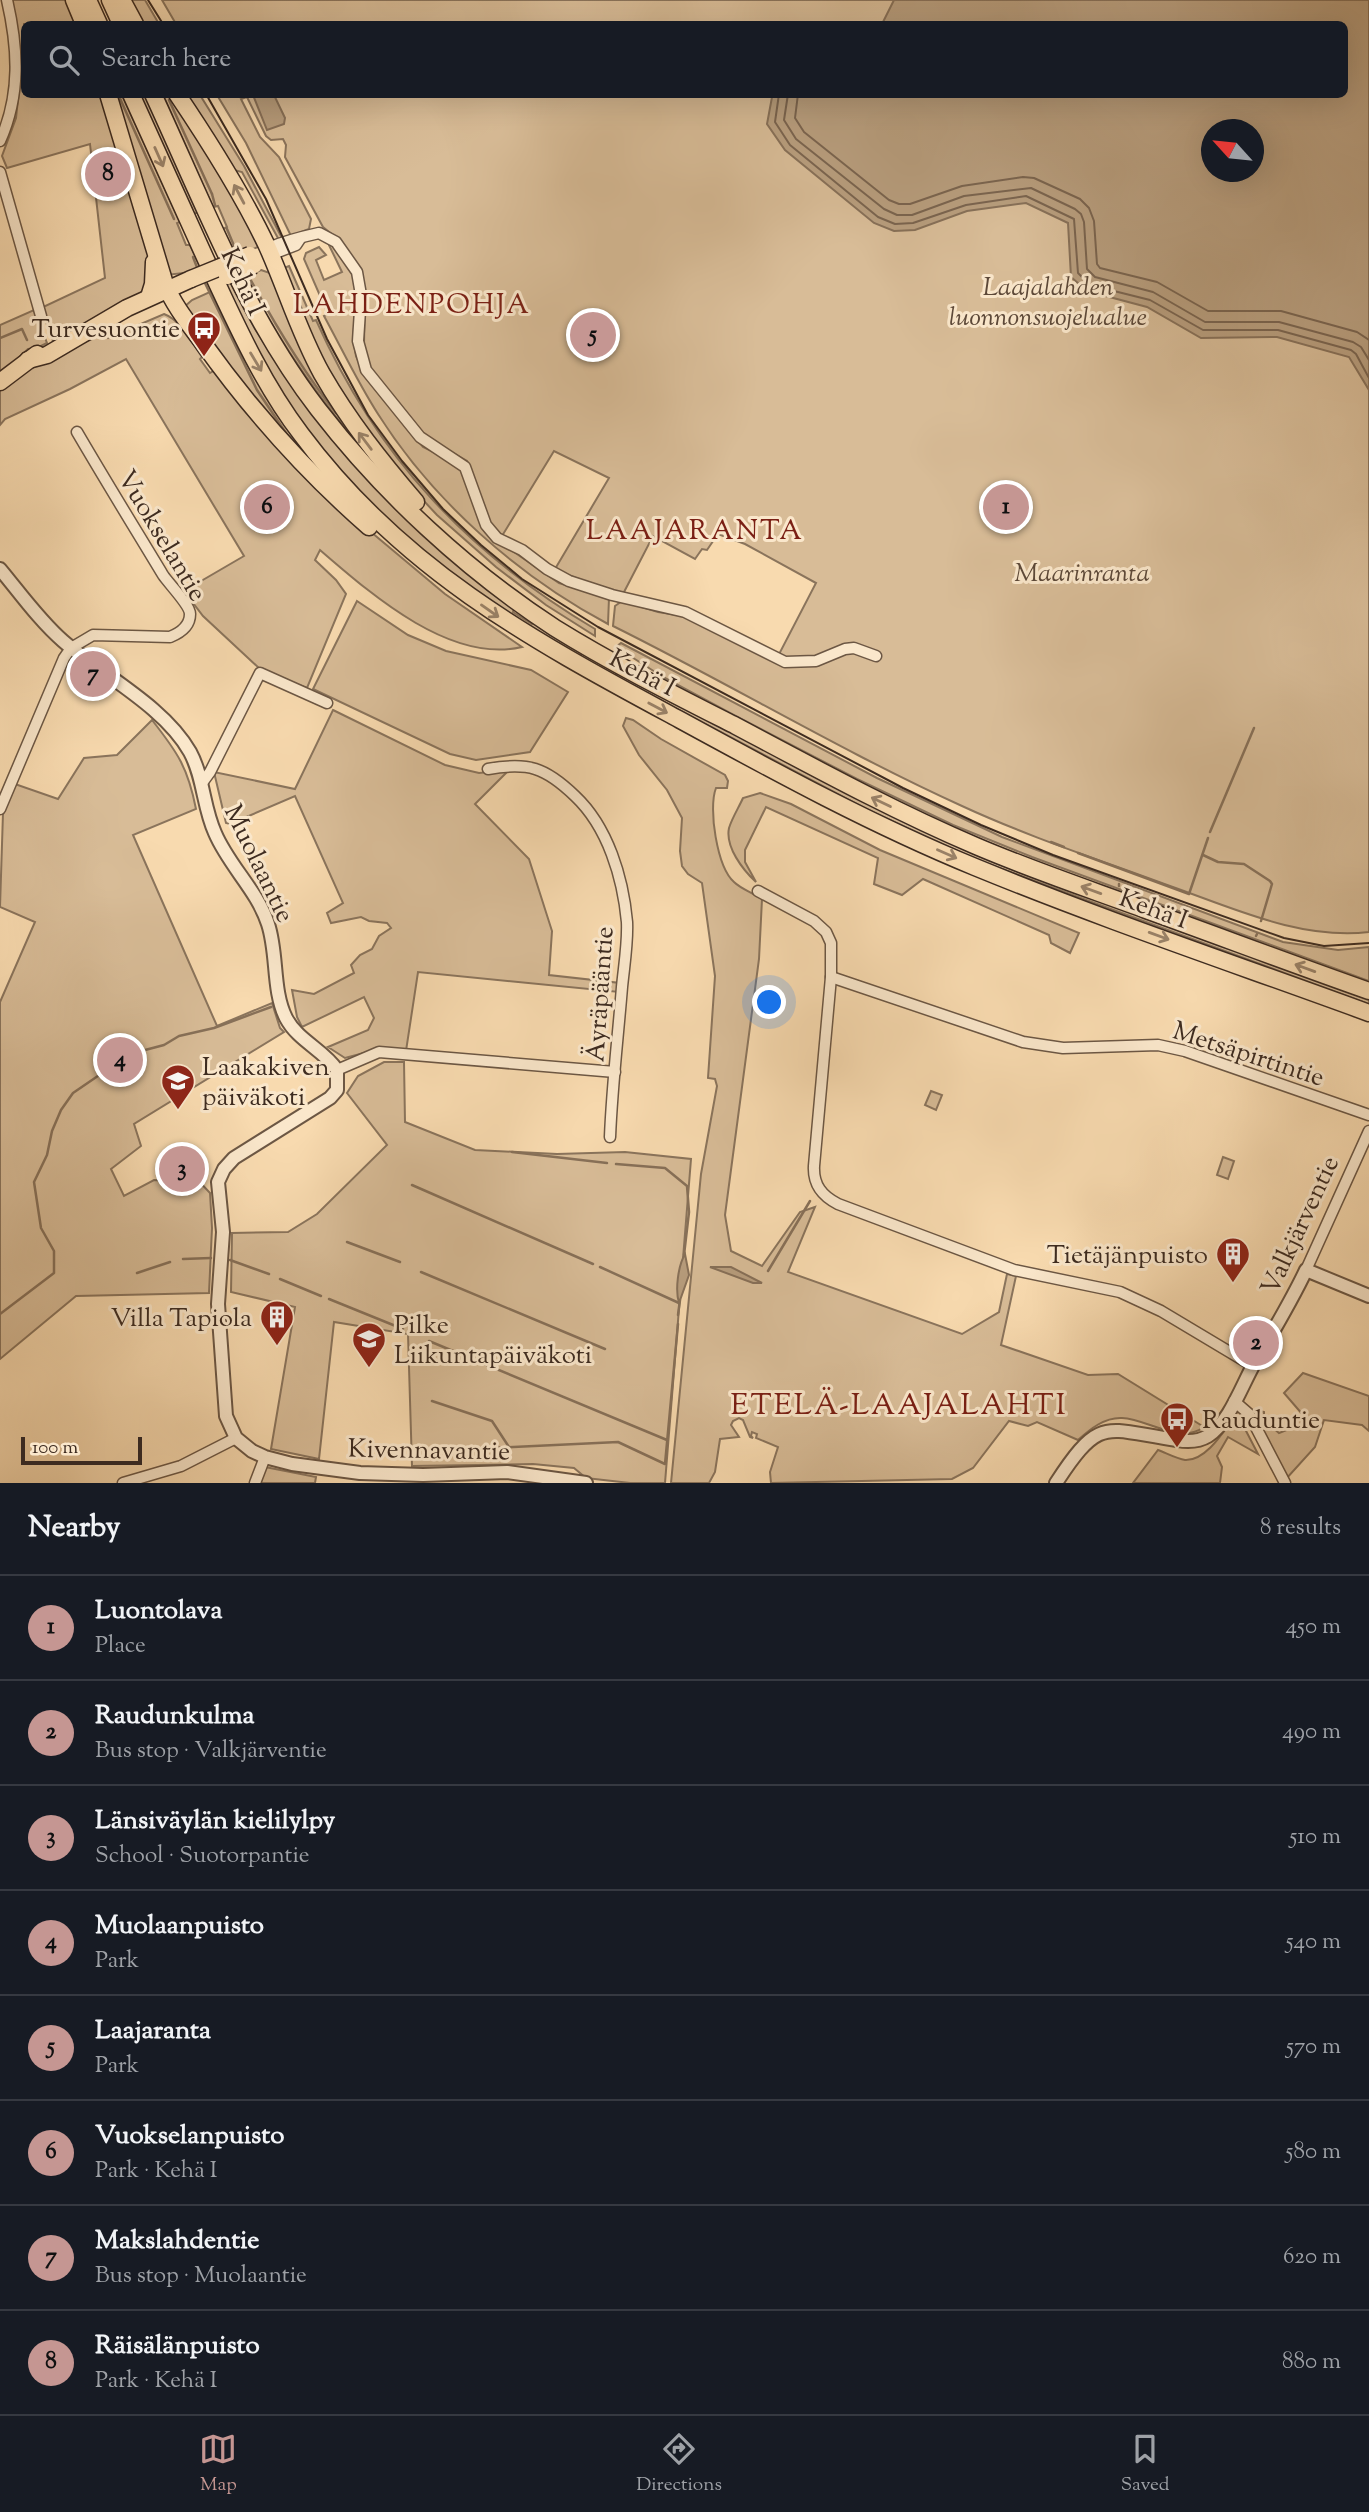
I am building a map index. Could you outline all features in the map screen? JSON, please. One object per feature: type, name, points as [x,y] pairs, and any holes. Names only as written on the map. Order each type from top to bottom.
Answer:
[{"type":"main road","points":[[74,0],[83,21]]},
{"type":"main road","points":[[88,0],[98,21]]},
{"type":"main road","points":[[110,0],[120,21]]},
{"type":"main road","points":[[122,0],[133,21]]},
{"type":"main road","points":[[109,98],[170,294],[236,387],[301,462],[386,541],[435,571]]},
{"type":"main road","name":"Kehä I","points":[[133,98],[251,354],[299,431],[344,487],[391,535],[435,571],[508,623],[576,664],[904,835],[983,870],[1369,1013]]},
{"type":"main road","name":"Kehä I","points":[[155,98],[239,282],[294,376],[363,462],[455,551],[523,605],[607,659],[872,798],[957,838],[1369,991]]},
{"type":"main road","points":[[180,98],[227,170],[269,251],[320,370],[337,399],[377,456],[455,551]]},
{"type":"main road","points":[[149,297],[153,284],[153,245]]},
{"type":"main road","points":[[104,322],[131,316],[170,294],[269,251]]},
{"type":"main road","points":[[0,382],[58,340],[85,332],[149,297],[170,294]]},
{"type":"street","points":[[0,141],[13,103],[18,68],[7,0]]},
{"type":"street","points":[[0,172],[41,316]]},
{"type":"street","points":[[269,251],[296,245],[300,239],[319,233],[336,242],[353,265],[361,295],[358,341],[366,370],[420,437],[465,467],[489,530],[497,538],[522,550],[569,581],[612,595],[685,612],[785,662],[806,663],[854,648],[876,656]]},
{"type":"street","name":"Vuokselantie","points":[[71,648],[93,635],[170,637],[180,633],[187,625],[190,615],[77,432]]},
{"type":"street","name":"Muolaantie","points":[[0,569],[34,610],[71,648],[162,718],[189,751],[202,783],[215,834],[254,894],[268,923],[275,950],[281,1005],[287,1021],[297,1034],[337,1070]]},
{"type":"street","points":[[0,809],[64,658],[71,648]]},
{"type":"street","points":[[202,783],[260,673],[327,703]]},
{"type":"street","name":"Äyräpääntie","points":[[488,769],[526,766],[547,772],[579,800],[605,840],[620,879],[627,924],[610,1136]]},
{"type":"street","points":[[758,891],[814,922],[826,932],[832,949],[814,1166],[815,1179],[823,1194],[838,1205],[1014,1270],[1120,1292],[1161,1311],[1253,1366]]},
{"type":"street","name":"Metsäpirtintie","points":[[831,977],[1020,1042],[1063,1048],[1158,1045],[1185,1051],[1369,1115]]},
{"type":"street","points":[[123,1483],[181,1465],[236,1438],[226,1416],[218,1312],[223,1232],[218,1182],[220,1175],[234,1158],[330,1098],[337,1090],[337,1070],[379,1052],[615,1072]]},
{"type":"street","name":"Valkjärventie","points":[[1056,1483],[1085,1444],[1101,1433],[1110,1430],[1129,1431],[1180,1441],[1199,1440],[1221,1423],[1307,1270],[1369,1131]]},
{"type":"street","points":[[1307,1270],[1369,1296]]},
{"type":"street","points":[[1234,1401],[1249,1414],[1285,1483]]},
{"type":"street","name":"Kivennavantie","points":[[236,1438],[252,1451],[292,1464],[381,1475],[499,1472],[584,1483]]},
{"type":"street","points":[[256,1483],[265,1457]]},
{"type":"green space","points":[[10,0],[69,0],[77,21],[21,21],[21,56]]},
{"type":"green space","points":[[128,0],[145,0],[157,21],[138,21]]},
{"type":"green space","name":"Laajalahden luonnonsuojelualue","points":[[162,0],[1369,0],[1369,932],[1318,931],[1267,920],[1013,828],[874,763],[613,626],[615,606],[622,601],[658,612],[684,616],[775,662],[816,583],[745,544],[718,534],[707,550],[702,549],[695,559],[653,536],[623,594],[555,569],[609,478],[554,451],[502,536],[492,530],[467,461],[427,438],[370,368],[364,345],[365,292],[340,241],[323,227],[285,157],[286,145],[283,139],[271,140],[266,136],[247,98],[1348,98],[1348,21],[174,21]]},
{"type":"green space","points":[[21,72],[21,98],[104,98],[149,256],[144,291],[134,299],[53,341],[41,308],[105,278],[90,144],[7,168],[2,156],[16,118]]},
{"type":"green space","points":[[112,98],[123,98],[180,222],[177,223],[186,245],[190,245],[202,271],[166,275]]},
{"type":"green space","points":[[140,98],[146,98],[198,212],[194,214]]},
{"type":"green space","points":[[164,98],[175,98],[206,146],[260,245],[236,256],[223,229],[227,227],[218,206],[213,207]]},
{"type":"green space","points":[[185,98],[202,98],[244,166],[282,238],[279,240],[242,172],[234,170]]},
{"type":"green space","name":"Laajalahden luonnonsuojelualue","points":[[219,98],[244,98],[241,99],[260,137],[279,157],[311,219],[309,229],[291,236],[246,143]]},
{"type":"green space","points":[[331,242],[354,274],[357,297],[353,337],[356,356],[364,374],[423,447],[452,461],[463,472],[485,532],[559,583],[609,598],[608,624],[542,583],[480,534],[424,477],[400,446],[378,414],[324,316],[328,314],[304,259],[306,253],[319,247],[326,255],[316,260],[324,280],[342,272],[328,243]]},
{"type":"green space","points":[[289,266],[313,321],[316,320],[340,369],[397,458],[430,497],[467,534],[549,600],[595,629],[595,636],[546,605],[496,567],[437,515],[396,471],[336,386],[281,269]]},
{"type":"green space","points":[[261,270],[270,273],[368,456],[333,414],[272,325],[246,277]]},
{"type":"green space","points":[[231,283],[255,329],[296,392],[514,608],[513,612],[532,624],[534,622],[582,653],[580,657],[510,615],[443,568],[381,515],[353,486],[311,436],[283,395],[226,285]]},
{"type":"green space","points":[[212,291],[261,384],[320,472],[295,452],[183,308],[192,300]]},
{"type":"green space","points":[[34,310],[47,343],[28,349],[0,375],[0,325]]},
{"type":"green space","points":[[164,314],[176,321],[186,332],[210,373],[215,370],[328,496],[445,594],[522,647],[495,650],[467,645],[440,635],[387,605],[320,550],[315,560],[346,594],[307,688],[261,670],[203,616],[184,591],[244,556],[126,359],[5,419],[0,425],[0,390],[23,370],[103,334],[108,338]]},
{"type":"green space","points":[[357,601],[408,635],[446,651],[531,670],[568,692],[530,752],[476,760],[450,754],[313,689]]},
{"type":"green space","points":[[621,643],[877,778],[1002,837],[1283,942],[1338,950],[1369,947],[1369,981],[1032,857],[953,825],[857,779],[663,677],[616,647]]},
{"type":"green space","points":[[617,672],[909,824],[1081,894],[1369,999],[1369,1004],[975,859],[866,809],[615,676]]},
{"type":"green space","points":[[333,710],[445,765],[479,773],[509,770],[475,804],[529,859],[552,931],[549,975],[620,983],[619,992],[418,972],[406,1051],[375,1050],[345,1058],[328,1047],[368,1030],[374,1018],[364,997],[302,1027],[297,1017],[292,990],[314,994],[354,973],[351,965],[360,955],[372,949],[379,936],[391,928],[387,923],[361,917],[331,923],[327,913],[343,903],[295,796],[230,824],[226,823],[214,772],[295,789]]},
{"type":"green space","points":[[626,718],[725,775],[727,788],[716,788],[713,809],[719,851],[734,882],[762,899],[759,959],[725,1215],[731,1251],[762,1266],[800,1212],[815,1207],[788,1272],[962,1334],[999,1312],[1007,1274],[1016,1276],[1001,1345],[1088,1375],[1118,1374],[1204,1427],[1195,1432],[1174,1432],[1132,1419],[1116,1418],[1098,1424],[1078,1440],[1037,1422],[1028,1426],[1009,1421],[973,1468],[952,1479],[771,1483],[770,1472],[778,1447],[756,1438],[757,1434],[752,1432],[753,1438],[750,1437],[743,1420],[739,1418],[731,1425],[739,1437],[720,1439],[715,1472],[709,1483],[671,1483],[701,1174],[717,1086],[715,1079],[708,1078],[715,976],[702,883],[688,874],[682,866],[682,818],[667,790],[639,755],[623,726]]},
{"type":"green space","points":[[152,720],[181,762],[196,809],[133,835],[217,1026],[272,1003],[280,1028],[284,1032],[134,1124],[141,1146],[111,1169],[124,1196],[154,1180],[180,1182],[191,1176],[210,1193],[212,1228],[209,1293],[76,1296],[0,1359],[0,1002],[35,922],[0,907],[3,813],[15,784],[58,799],[84,758],[117,755]]},
{"type":"green space","points":[[760,793],[791,804],[880,850],[1079,933],[1070,953],[1051,943],[1049,935],[923,879],[902,895],[874,884],[878,858],[766,807],[745,850],[745,862],[756,882],[736,858],[728,835],[730,824],[743,798]]},
{"type":"green space","points":[[384,1062],[404,1062],[405,1122],[475,1150],[557,1154],[625,1152],[691,1159],[665,1483],[630,1483],[586,1478],[574,1468],[533,1464],[412,1466],[408,1334],[334,1322],[319,1459],[271,1449],[295,1307],[231,1292],[232,1233],[288,1232],[317,1214],[387,1145],[347,1093],[358,1076]]},
{"type":"green space","points":[[931,1091],[942,1095],[936,1110],[925,1105]]},
{"type":"green space","points":[[1223,1157],[1234,1161],[1228,1179],[1217,1175]]},
{"type":"green space","points":[[1303,1373],[1369,1396],[1369,1431],[1362,1425],[1324,1420],[1315,1447],[1286,1479],[1255,1419],[1260,1411],[1264,1412],[1264,1420],[1279,1433],[1287,1430],[1303,1415],[1284,1393]]},
{"type":"green space","points":[[1232,1420],[1244,1427],[1258,1454],[1228,1437],[1217,1456],[1222,1467],[1220,1483],[1133,1483],[1158,1450],[1185,1460],[1192,1459],[1212,1446]]},
{"type":"green space","points":[[265,1467],[316,1477],[315,1483],[259,1483]]},
{"type":"water","points":[[894,0],[1369,0],[1369,390],[1349,357],[1277,337],[1201,338],[1147,307],[1087,291],[1071,277],[1068,223],[1026,203],[967,211],[915,230],[894,231],[874,223],[785,150],[767,124],[772,98],[1348,98],[1348,21],[884,21]]},
{"type":"water","points":[[254,98],[275,98],[285,118],[284,124],[267,130]]},
{"type":"water","points":[[685,1254],[689,1275],[679,1303],[678,1278]]},
{"type":"water","points":[[710,1267],[731,1267],[762,1283],[753,1283]]},
{"type":"waterway","points":[[120,98],[174,219]]},
{"type":"waterway","points":[[169,100],[212,194]]},
{"type":"waterway","points":[[212,194],[215,205]]},
{"type":"waterway","points":[[227,229],[237,253]]},
{"type":"waterway","points":[[193,257],[198,270]]},
{"type":"waterway","points":[[248,275],[289,346],[336,413]]},
{"type":"waterway","points":[[203,279],[257,390],[290,439]]},
{"type":"waterway","points":[[0,338],[22,329],[27,340]]},
{"type":"waterway","points":[[1210,832],[1254,728]]},
{"type":"waterway","points":[[1078,853],[1189,894],[1208,838]]},
{"type":"waterway","points":[[1051,842],[1064,847]]},
{"type":"waterway","points":[[1203,855],[1218,862],[1244,864],[1270,881],[1272,884],[1261,921]]},
{"type":"waterway","points":[[0,1314],[54,1273],[54,1251],[41,1228],[34,1182],[47,1155],[52,1131],[61,1110],[73,1093],[130,1054],[164,1045],[179,1036],[214,1028],[271,1007]]},
{"type":"waterway","points":[[512,1152],[607,1163]]},
{"type":"waterway","points":[[616,1164],[665,1168],[687,1186],[689,1212],[684,1255]]},
{"type":"waterway","points":[[412,1185],[593,1264]]},
{"type":"waterway","points":[[768,1271],[810,1201]]},
{"type":"waterway","points":[[347,1242],[400,1262]]},
{"type":"waterway","points":[[183,1259],[211,1258]]},
{"type":"waterway","points":[[230,1260],[269,1274]]},
{"type":"waterway","points":[[137,1273],[170,1262]]},
{"type":"waterway","points":[[600,1267],[679,1303]]},
{"type":"waterway","points":[[421,1272],[605,1349]]},
{"type":"waterway","points":[[280,1279],[321,1296]]},
{"type":"waterway","points":[[329,1299],[403,1329]]},
{"type":"waterway","points":[[678,1315],[680,1300]]},
{"type":"waterway","points":[[428,1451],[618,1442],[665,1464],[678,1324]]},
{"type":"waterway","points":[[429,1341],[667,1440]]},
{"type":"waterway","points":[[432,1401],[492,1421],[509,1447]]},
{"type":"tram line","points":[[148,0],[161,21]]},
{"type":"tram line","points":[[208,98],[266,199],[327,339],[368,415],[402,461],[443,509],[522,579],[598,627],[903,788],[981,825],[1053,855],[1284,938],[1324,946],[1369,943]]},
{"type":"place","name":"Räisälänpuisto","points":[[108,174]]},
{"type":"place","name":"Laajaranta","points":[[593,335]]},
{"type":"place","name":"Turvesuontie","points":[[204,358]]},
{"type":"place","name":"Vuokselanpuisto","points":[[267,507]]},
{"type":"place","name":"Luontolava","points":[[1006,507]]},
{"type":"place","name":"Makslahdentie","points":[[93,674]]},
{"type":"place","name":"Muolaanpuisto","points":[[120,1060]]},
{"type":"place","name":"Laakakiven päiväkoti","points":[[178,1111]]},
{"type":"place","name":"Länsiväylän kielilylpy","points":[[182,1169]]},
{"type":"place","name":"Tietäjänpuisto","points":[[1233,1284]]},
{"type":"place","name":"Raudunkulma","points":[[1256,1343]]},
{"type":"place","name":"Villa Tapiola","points":[[277,1347]]},
{"type":"place","name":"Pilke Liikuntapäiväkoti","points":[[369,1369]]},
{"type":"place","name":"Rauduntie","points":[[1177,1449]]},
{"type":"district","name":"LAHDENPOHJA","points":[[412,303]]},
{"type":"district","name":"LAAJARANTA","points":[[695,529]]},
{"type":"district","name":"ETELÄ-LAAJALAHTI","points":[[899,1404]]},
{"type":"park label","name":"Maarinranta","points":[[1082,572]]}]
